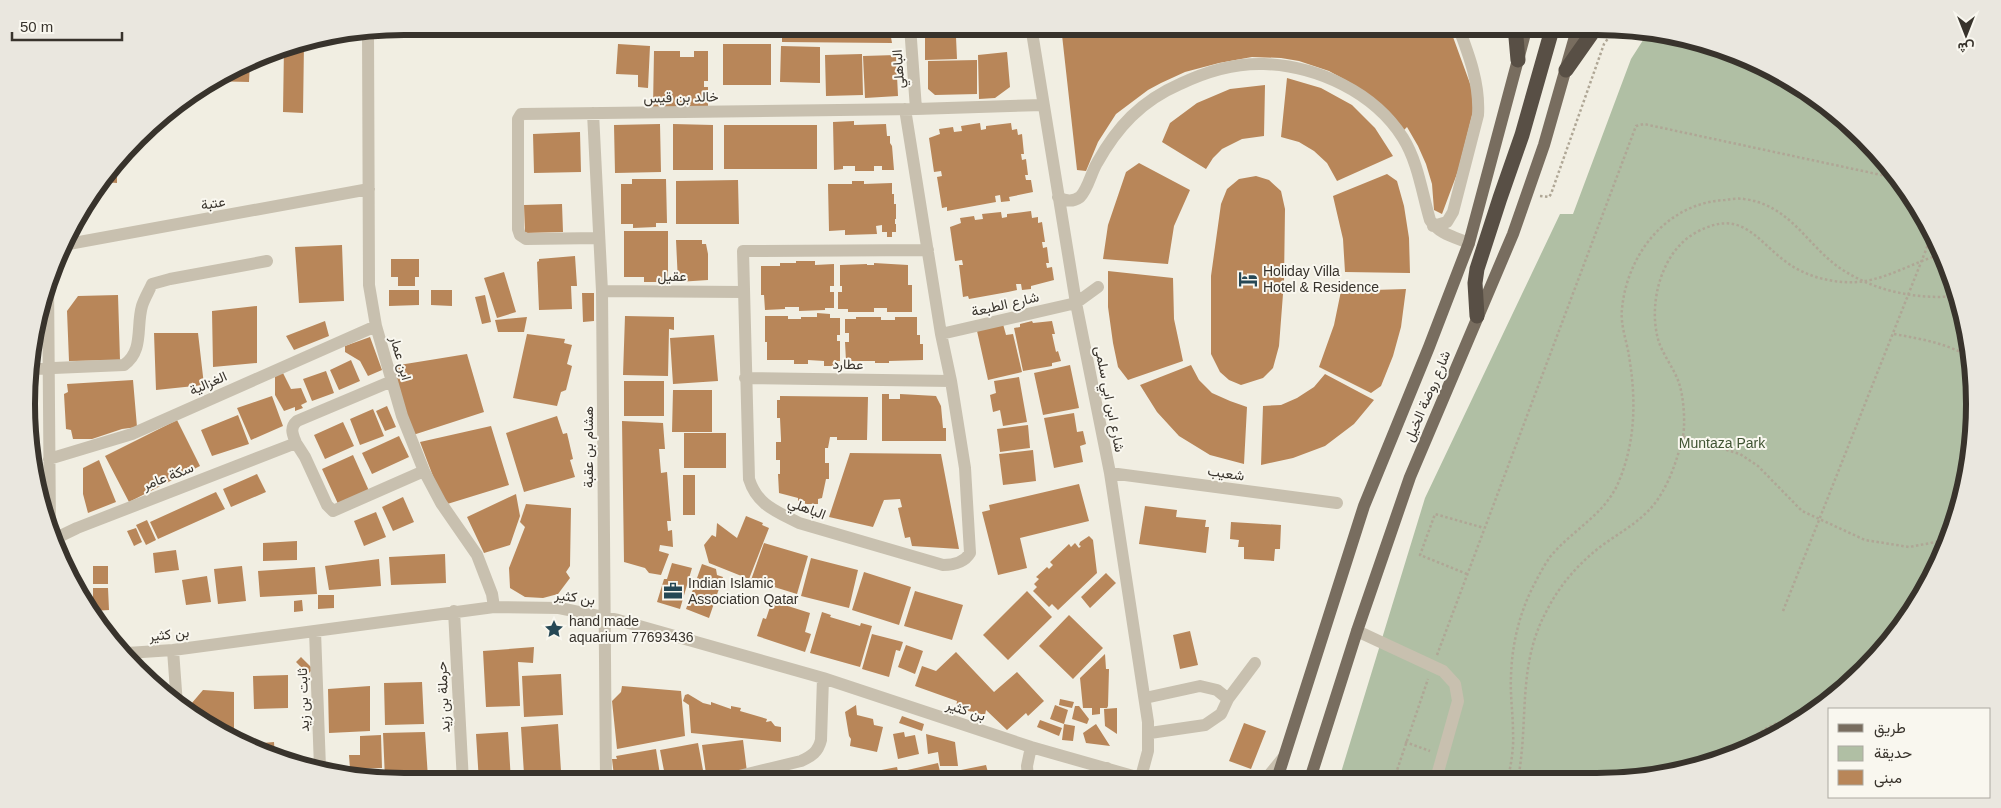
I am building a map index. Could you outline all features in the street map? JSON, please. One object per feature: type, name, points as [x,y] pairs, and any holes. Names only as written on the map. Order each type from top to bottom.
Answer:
[{"type":"highway","points":[[1515,35],[1518,60]]},
{"type":"highway","points":[[1477,316],[1475,283],[1478,269],[1525,127],[1551,35]]},
{"type":"highway","points":[[1566,70],[1591,35]]},
{"type":"main road","name":"شارع روضة الخيل","points":[[1279,773],[1364,506],[1469,243],[1525,35]]},
{"type":"main road","name":"شارع روضة الخيل","points":[[1312,773],[1357,630],[1410,477],[1513,234],[1544,145],[1576,35]]},
{"type":"street","name":"الباهلي","points":[[910,35],[911,109],[928,250],[940,334],[951,381],[965,468],[970,553],[962,562],[954,566],[943,566],[799,523],[777,512],[757,498],[752,491],[749,479],[743,251],[928,250]]},
{"type":"street","name":"شارع ابن ابي سلمى","points":[[1032,35],[1076,303],[1110,473],[1145,698],[1150,733],[1145,773]]},
{"type":"street","points":[[1433,226],[1447,222],[1453,212],[1478,115],[1479,103],[1476,79],[1461,35]]},
{"type":"street","name":"ابن عمار","points":[[368,37],[369,285],[376,326],[402,416],[424,471],[441,503],[477,555],[492,594],[494,606]]},
{"type":"street","points":[[1058,197],[1072,200],[1080,196],[1102,154],[1118,130],[1142,104],[1172,87],[1199,76],[1241,66],[1262,64],[1294,68],[1323,77],[1351,90],[1371,103],[1389,119],[1403,138],[1405,156],[1433,226],[1442,232],[1469,243]]},
{"type":"street","name":"خالد بن قيس","points":[[598,238],[526,238],[520,235],[518,229],[519,116],[524,113],[911,109],[1043,105]]},
{"type":"street","name":"هشام بن عقبة","points":[[593,113],[602,291],[606,773]]},
{"type":"street","name":"عتبة","points":[[72,243],[369,189]]},
{"type":"street","points":[[37,369],[124,365],[131,360],[139,344],[142,306],[152,284],[266,261]]},
{"type":"street","points":[[1076,303],[1098,287]]},
{"type":"street","name":"عقيل","points":[[602,291],[743,292]]},
{"type":"street","name":"شارع الطبعة","points":[[940,334],[1076,303]]},
{"type":"street","points":[[48,309],[50,505]]},
{"type":"street","name":"الغزالية","points":[[49,459],[132,434],[376,326]]},
{"type":"street","name":"عطارد","points":[[745,378],[951,381]]},
{"type":"street","points":[[392,381],[297,421],[292,430],[296,443],[305,457],[327,504],[333,511],[424,471]]},
{"type":"street","name":"سكة عامر","points":[[60,536],[296,443]]},
{"type":"street","name":"شعيب","points":[[1110,473],[1337,503]]},
{"type":"street","name":"بن كثير","points":[[132,653],[173,650],[494,606],[559,608],[604,616],[823,678],[1031,748],[1124,773]]},
{"type":"street","name":"حرملة بن زيد","points":[[454,611],[463,773]]},
{"type":"street","points":[[1357,630],[1450,676],[1457,692],[1458,700],[1438,773]]},
{"type":"street","name":"ثابت بن زيد","points":[[315,631],[320,763]]},
{"type":"street","points":[[173,650],[176,695]]},
{"type":"street","points":[[1150,733],[1205,725],[1221,714],[1228,699],[1255,663]]},
{"type":"street","points":[[753,773],[801,762],[812,756],[821,740],[823,678]]},
{"type":"street","points":[[1145,698],[1200,686],[1217,690],[1228,699]]},
{"type":"street","points":[[1028,773],[1031,748]]},
{"type":"street","points":[[1271,773],[1282,758]]},
{"type":"street","points":[[1098,773],[1107,768]]},
{"type":"path","points":[[1544,198],[1549,197],[1551,194],[1604,44],[1611,36]]},
{"type":"path","points":[[1396,773],[1405,742],[1484,528],[1636,126],[1644,124],[1888,176]]},
{"type":"path","points":[[1509,773],[1514,733],[1510,677],[1513,649],[1526,601],[1550,557],[1606,503],[1619,482],[1631,441],[1635,413],[1633,379],[1621,311],[1634,262],[1650,239],[1668,220],[1693,206],[1712,200],[1743,199],[1767,206],[1789,218],[1838,266],[1865,282],[1893,293],[1950,297]]},
{"type":"path","points":[[1519,773],[1524,734],[1526,683],[1531,647],[1537,630],[1558,592],[1582,562],[1643,517],[1658,501],[1670,479],[1683,438],[1684,414],[1680,384],[1658,338],[1656,313],[1658,290],[1663,269],[1676,248],[1696,232],[1714,225],[1738,225],[1756,234],[1789,264],[1810,276],[1844,282],[1865,282],[1892,274],[1923,259],[1935,256]]},
{"type":"path","points":[[1783,611],[1929,243]]},
{"type":"path","points":[[1894,334],[1929,340],[1962,353]]},
{"type":"path","points":[[1683,438],[1740,454],[1758,466],[1802,511],[1865,540],[1909,547],[1939,541]]},
{"type":"path","points":[[1467,574],[1420,555],[1434,514],[1484,528]]},
{"type":"path","points":[[1752,739],[1778,722],[1788,720]]},
{"type":"path","points":[[1405,742],[1442,755]]},
{"type":"green space","name":"Muntaza Park","points":[[1645,38],[1669,42],[1716,55],[1738,63],[1782,84],[1822,111],[1858,143],[1890,179],[1904,199],[1917,220],[1938,263],[1953,308],[1963,356],[1966,404],[1963,452],[1953,500],[1938,545],[1917,588],[1904,609],[1890,629],[1858,665],[1822,697],[1802,711],[1781,724],[1738,745],[1669,766],[1621,772],[1341,773],[1425,498],[1560,214],[1573,214],[1631,59]]},
{"type":"building","points":[[782,35],[891,35],[892,43],[782,42]]},
{"type":"building","points":[[1062,35],[1452,35],[1476,100],[1458,171],[1442,214],[1434,210],[1432,184],[1426,164],[1407,127],[1403,131],[1349,82],[1329,71],[1299,61],[1281,58],[1252,57],[1219,63],[1185,72],[1148,90],[1116,114],[1098,142],[1086,171],[1077,170]]},
{"type":"building","points":[[925,36],[956,37],[957,59],[925,60]]},
{"type":"building","points":[[618,44],[650,46],[648,88],[638,87],[638,75],[616,74]]},
{"type":"building","points":[[723,44],[771,44],[771,85],[723,85]]},
{"type":"building","points":[[781,46],[820,47],[820,83],[780,82]]},
{"type":"building","points":[[304,49],[303,113],[283,112],[284,55]]},
{"type":"building","points":[[654,51],[680,51],[680,57],[694,57],[694,51],[708,51],[708,81],[704,81],[704,87],[708,87],[708,107],[653,107]]},
{"type":"building","points":[[1007,52],[1010,87],[995,98],[979,99],[978,55]]},
{"type":"building","points":[[862,54],[863,95],[826,96],[825,55]]},
{"type":"building","points":[[896,55],[898,96],[865,98],[863,56]]},
{"type":"building","points":[[977,60],[977,94],[935,95],[928,89],[928,61]]},
{"type":"building","points":[[250,69],[249,82],[224,81]]},
{"type":"building","points":[[1287,78],[1321,88],[1352,105],[1375,128],[1393,156],[1337,181],[1327,163],[1314,151],[1299,142],[1281,137]]},
{"type":"building","points":[[1265,85],[1264,136],[1242,139],[1222,149],[1206,169],[1162,142],[1170,123],[1197,103],[1230,89]]},
{"type":"building","points":[[854,121],[854,125],[886,124],[887,136],[890,136],[892,146],[894,170],[882,170],[882,166],[874,166],[874,171],[855,171],[855,166],[843,166],[843,169],[834,170],[833,122]]},
{"type":"building","points":[[980,123],[981,130],[986,129],[986,126],[1011,123],[1012,130],[1017,129],[1018,135],[1022,134],[1024,154],[1021,154],[1022,160],[1026,159],[1028,175],[1025,175],[1026,180],[1031,180],[1033,192],[1009,197],[1010,201],[1001,202],[1000,195],[995,196],[996,202],[947,211],[947,207],[942,208],[937,177],[942,176],[941,171],[934,172],[929,138],[940,134],[939,129],[953,127],[954,132],[962,131],[961,126]]},
{"type":"building","points":[[660,124],[661,172],[615,173],[614,125]]},
{"type":"building","points":[[673,124],[713,125],[713,170],[673,170]]},
{"type":"building","points":[[724,125],[817,125],[817,169],[724,169]]},
{"type":"building","points":[[580,132],[581,172],[534,173],[533,134]]},
{"type":"building","points":[[1139,163],[1190,190],[1174,226],[1168,264],[1103,259],[1108,225],[1126,172]]},
{"type":"building","points":[[117,172],[117,183],[109,182]]},
{"type":"building","name":"Holiday Villa Hotel & Residence","points":[[1387,174],[1397,181],[1404,206],[1409,238],[1410,273],[1345,272],[1343,239],[1333,196]]},
{"type":"building","name":"Holiday Villa Hotel & Residence","points":[[1256,176],[1269,180],[1281,191],[1285,209],[1284,281],[1279,346],[1273,368],[1263,378],[1241,385],[1229,380],[1220,372],[1211,354],[1211,276],[1221,204],[1227,189],[1239,179]]},
{"type":"building","points":[[632,179],[666,179],[667,223],[656,223],[656,227],[633,228],[633,224],[621,224],[621,184],[632,184]]},
{"type":"building","points":[[738,180],[739,224],[676,224],[676,181]]},
{"type":"building","points":[[852,181],[864,181],[864,184],[892,183],[892,194],[894,194],[894,204],[896,204],[896,232],[892,232],[892,237],[887,237],[887,232],[882,232],[882,225],[876,226],[877,234],[845,235],[845,230],[829,231],[828,184],[852,184]]},
{"type":"building","points":[[562,204],[563,232],[525,233],[524,205]]},
{"type":"building","points":[[1031,211],[1032,218],[1038,217],[1038,223],[1042,222],[1045,242],[1042,242],[1043,248],[1047,247],[1049,263],[1046,263],[1047,268],[1052,267],[1054,280],[1031,286],[1031,289],[1022,290],[1021,284],[1016,284],[1017,290],[969,299],[968,296],[963,297],[959,265],[963,265],[962,260],[955,261],[950,227],[961,223],[960,218],[974,216],[975,220],[983,219],[982,214],[1001,212],[1002,218],[1007,217],[1007,214]]},
{"type":"building","points":[[624,231],[668,231],[668,282],[644,282],[644,277],[624,277]]},
{"type":"building","points":[[676,240],[702,240],[702,244],[706,244],[708,280],[678,282]]},
{"type":"building","points":[[342,245],[344,301],[299,303],[295,247]]},
{"type":"building","points":[[575,256],[577,286],[571,286],[572,309],[539,310],[537,262],[539,259]]},
{"type":"building","points":[[391,259],[419,259],[419,277],[415,277],[415,286],[398,286],[398,277],[391,277]]},
{"type":"building","points":[[796,261],[815,261],[815,265],[834,264],[834,286],[830,286],[830,292],[834,292],[834,308],[799,311],[799,307],[785,307],[785,309],[765,310],[764,295],[761,295],[761,266],[780,266],[780,263],[796,263]]},
{"type":"building","points":[[874,263],[908,265],[908,285],[912,285],[912,312],[887,312],[887,308],[874,308],[874,312],[848,312],[848,309],[838,309],[838,292],[842,292],[842,286],[840,286],[840,265],[874,265]]},
{"type":"building","points":[[1108,271],[1173,278],[1174,319],[1183,361],[1128,380],[1118,367],[1113,343],[1108,307]]},
{"type":"building","points":[[504,272],[516,312],[497,318],[484,278]]},
{"type":"building","name":"Holiday Villa Hotel & Residence","points":[[1406,289],[1401,327],[1393,356],[1381,386],[1371,393],[1319,367],[1334,325],[1341,291]]},
{"type":"building","points":[[389,290],[419,290],[419,305],[389,306]]},
{"type":"building","points":[[431,290],[452,290],[452,306],[431,305]]},
{"type":"building","points":[[582,293],[594,293],[594,321],[583,322]]},
{"type":"building","points":[[118,295],[120,360],[69,361],[67,311],[78,296]]},
{"type":"building","points":[[485,295],[491,322],[482,324],[475,297]]},
{"type":"building","points":[[257,306],[257,363],[213,367],[212,311]]},
{"type":"building","points":[[817,313],[830,314],[830,318],[840,318],[840,335],[837,335],[837,341],[840,341],[840,361],[834,361],[834,366],[824,366],[824,361],[808,360],[808,364],[794,364],[794,360],[767,360],[765,316],[788,316],[788,319],[801,319],[801,317],[817,317]]},
{"type":"building","points":[[625,316],[674,317],[674,330],[669,329],[668,376],[623,375]]},
{"type":"building","points":[[527,317],[524,332],[498,332],[495,320]]},
{"type":"building","points":[[856,317],[881,317],[881,320],[895,320],[895,317],[917,317],[917,335],[920,335],[920,344],[923,344],[923,360],[889,361],[889,363],[846,361],[845,342],[849,342],[849,333],[845,333],[845,319],[856,319]]},
{"type":"building","points":[[325,321],[329,336],[294,350],[286,336]]},
{"type":"building","points":[[1032,321],[1033,323],[1052,321],[1055,334],[1052,334],[1056,352],[1058,351],[1061,361],[1052,363],[1052,366],[1023,371],[1014,328],[1020,327],[1020,324]]},
{"type":"building","points":[[1003,324],[1006,335],[1013,334],[1022,372],[988,380],[977,331]]},
{"type":"building","points":[[154,333],[198,333],[204,385],[156,390]]},
{"type":"building","points":[[527,334],[565,339],[564,343],[572,345],[567,364],[572,366],[566,390],[561,392],[557,406],[513,398]]},
{"type":"building","points":[[714,335],[718,381],[673,384],[670,338]]},
{"type":"building","points":[[370,337],[382,370],[368,376],[360,361],[345,352],[345,346]]},
{"type":"building","points":[[467,354],[484,412],[413,435],[393,366]]},
{"type":"building","points":[[351,360],[360,381],[339,390],[330,370]]},
{"type":"building","points":[[1070,365],[1079,408],[1043,415],[1034,373]]},
{"type":"building","points":[[1191,365],[1199,380],[1212,393],[1247,407],[1244,464],[1210,455],[1179,436],[1157,412],[1140,385]]},
{"type":"building","points":[[326,371],[334,393],[312,401],[303,379]]},
{"type":"building","points":[[283,373],[291,389],[301,388],[307,402],[301,405],[303,408],[295,411],[295,407],[284,411],[275,395],[275,375]]},
{"type":"building","points":[[1325,374],[1374,400],[1354,424],[1325,446],[1293,458],[1261,465],[1263,406],[1281,405],[1297,398],[1314,387]]},
{"type":"building","points":[[1019,377],[1027,422],[1003,426],[1000,410],[993,412],[990,395],[996,393],[994,381]]},
{"type":"building","points":[[133,380],[137,427],[122,429],[92,439],[73,439],[71,430],[66,429],[64,394],[68,392],[67,384]]},
{"type":"building","points":[[624,381],[664,381],[664,416],[624,416]]},
{"type":"building","points":[[673,390],[712,390],[712,432],[672,432]]},
{"type":"building","points":[[882,394],[889,394],[889,399],[900,399],[900,394],[936,396],[941,406],[943,428],[946,428],[946,441],[882,441]]},
{"type":"building","points":[[272,396],[283,426],[251,440],[237,408]]},
{"type":"building","points":[[780,396],[868,397],[867,440],[837,440],[837,437],[830,437],[828,448],[825,448],[825,463],[829,463],[829,479],[826,479],[822,498],[818,499],[818,504],[805,504],[805,501],[798,501],[798,498],[779,493],[778,474],[780,474],[780,460],[776,460],[776,442],[781,442],[780,418],[777,418],[777,400],[780,400]]},
{"type":"building","points":[[387,406],[396,427],[385,431],[376,411]]},
{"type":"building","points":[[373,409],[384,436],[360,445],[350,419]]},
{"type":"building","points":[[1074,413],[1077,432],[1083,431],[1086,444],[1080,446],[1083,462],[1054,468],[1044,418]]},
{"type":"building","points":[[238,415],[249,444],[212,456],[201,430]]},
{"type":"building","points":[[557,416],[563,434],[567,433],[573,459],[570,460],[575,477],[524,492],[506,433]]},
{"type":"building","points":[[177,420],[200,466],[129,502],[105,456]]},
{"type":"building","points":[[622,421],[663,423],[665,449],[659,449],[661,473],[667,472],[671,521],[667,521],[668,531],[672,530],[673,547],[660,545],[659,551],[669,554],[661,575],[649,573],[645,568],[624,562]]},
{"type":"building","points":[[343,422],[354,446],[325,459],[314,435]]},
{"type":"building","points":[[1028,425],[1030,448],[1000,452],[997,429]]},
{"type":"building","points":[[491,426],[509,485],[444,505],[420,442]]},
{"type":"building","points":[[684,433],[726,433],[726,468],[684,468]]},
{"type":"building","points":[[399,436],[409,457],[372,474],[362,453]]},
{"type":"building","points":[[1033,450],[1036,481],[1003,485],[999,454]]},
{"type":"building","points":[[850,453],[941,454],[959,549],[912,546],[910,537],[905,538],[898,508],[902,507],[900,499],[884,500],[873,527],[829,517]]},
{"type":"building","points":[[353,455],[370,493],[339,506],[322,469]]},
{"type":"building","points":[[99,460],[116,502],[88,513],[83,494],[83,468]]},
{"type":"building","points":[[257,474],[266,492],[231,507],[223,489]]},
{"type":"building","points":[[683,475],[695,475],[695,515],[683,515]]},
{"type":"building","points":[[1079,484],[1089,521],[1020,538],[1027,568],[998,575],[982,512],[990,510],[989,505]]},
{"type":"building","points":[[216,492],[225,509],[158,539],[150,522]]},
{"type":"building","points":[[516,494],[520,516],[510,545],[484,553],[467,517]]},
{"type":"building","points":[[403,497],[414,522],[393,531],[382,507]]},
{"type":"building","points":[[526,504],[571,508],[570,566],[566,572],[570,578],[558,594],[543,598],[525,597],[510,588],[509,568],[525,527],[520,522]]},
{"type":"building","points":[[1145,506],[1177,510],[1176,517],[1206,520],[1205,527],[1209,527],[1206,553],[1139,544]]},
{"type":"building","points":[[376,512],[386,537],[364,546],[354,521]]},
{"type":"building","points":[[746,516],[763,523],[762,525],[769,528],[749,579],[709,563],[704,545],[712,535],[716,537],[717,523],[737,538]]},
{"type":"building","points":[[147,520],[156,540],[146,545],[136,525]]},
{"type":"building","points":[[1231,522],[1281,525],[1280,549],[1275,549],[1274,561],[1244,559],[1244,547],[1238,547],[1239,540],[1230,539]]},
{"type":"building","points":[[136,528],[142,542],[134,546],[127,531]]},
{"type":"building","points":[[1089,536],[1093,540],[1097,573],[1058,610],[1052,604],[1049,607],[1033,591],[1037,587],[1034,584],[1039,579],[1036,577],[1047,567],[1049,569],[1053,565],[1050,562],[1069,544],[1071,547],[1075,543],[1079,548],[1081,546],[1079,545],[1080,542]]},
{"type":"building","points":[[297,541],[297,560],[263,561],[263,543]]},
{"type":"building","points":[[764,543],[808,556],[797,594],[751,580]]},
{"type":"building","points":[[176,550],[179,570],[155,573],[153,553]]},
{"type":"building","points":[[445,554],[446,583],[391,585],[389,557]]},
{"type":"building","points":[[811,558],[858,570],[849,608],[801,596]]},
{"type":"building","points":[[379,559],[381,586],[329,590],[325,566]]},
{"type":"building","name":"Indian Islamic Association Qatar","points":[[672,563],[692,568],[680,609],[657,602],[664,579],[667,579]]},
{"type":"building","points":[[702,564],[716,569],[717,575],[723,577],[709,618],[686,609]]},
{"type":"building","points":[[93,566],[108,566],[108,584],[93,584]]},
{"type":"building","points":[[242,566],[246,601],[218,604],[214,569]]},
{"type":"building","points":[[315,567],[317,594],[260,597],[258,571]]},
{"type":"building","points":[[864,572],[911,587],[899,625],[852,610]]},
{"type":"building","points":[[1106,573],[1116,583],[1090,608],[1081,597]]},
{"type":"building","points":[[207,576],[211,602],[186,605],[182,580]]},
{"type":"building","points":[[93,588],[108,588],[109,610],[98,611],[93,603]]},
{"type":"building","points":[[915,591],[963,605],[952,640],[904,626]]},
{"type":"building","points":[[1027,591],[1052,617],[1008,660],[983,635]]},
{"type":"building","points":[[318,595],[334,595],[334,608],[318,609]]},
{"type":"building","points":[[302,600],[303,611],[294,612],[294,601]]},
{"type":"building","points":[[772,601],[810,613],[805,632],[811,634],[805,652],[757,636],[763,618],[766,619]]},
{"type":"building","points":[[822,612],[831,615],[830,617],[860,626],[861,623],[872,626],[860,667],[810,653]]},
{"type":"building","points":[[1069,615],[1103,648],[1073,679],[1039,646]]},
{"type":"building","points":[[1190,631],[1198,665],[1180,669],[1173,635]]},
{"type":"building","points":[[872,634],[903,642],[900,651],[896,650],[889,677],[862,669]]},
{"type":"building","points":[[906,645],[923,651],[915,674],[898,667]]},
{"type":"building","points":[[534,647],[533,663],[518,662],[520,706],[486,707],[483,651]]},
{"type":"building","points":[[956,652],[994,692],[1017,672],[1044,701],[1028,716],[1026,713],[1007,730],[986,710],[985,715],[956,708],[957,701],[915,686],[922,666],[936,671]]},
{"type":"building","points":[[1105,654],[1106,669],[1109,669],[1108,706],[1107,708],[1100,708],[1100,714],[1092,715],[1092,708],[1083,708],[1080,678]]},
{"type":"building","points":[[301,657],[313,669],[308,674],[296,662]]},
{"type":"building","points":[[561,674],[563,715],[524,717],[522,676]]},
{"type":"building","points":[[288,675],[288,708],[254,709],[253,676]]},
{"type":"building","points":[[422,682],[424,724],[385,725],[384,683]]},
{"type":"building","points":[[370,686],[370,731],[329,733],[328,689]]},
{"type":"building","points":[[622,686],[681,691],[685,736],[617,749],[612,701],[621,692]]},
{"type":"building","points":[[203,690],[234,692],[234,732],[219,724],[191,704]]},
{"type":"building","points":[[688,694],[703,703],[711,705],[711,702],[731,709],[731,706],[741,708],[740,711],[767,719],[766,722],[771,721],[775,726],[781,727],[781,742],[691,733],[689,705],[683,701],[685,695]]},
{"type":"building","points":[[1060,699],[1074,702],[1072,708],[1059,705]]},
{"type":"building","points":[[856,705],[857,715],[873,719],[874,725],[883,727],[877,752],[850,746],[851,739],[845,712]]},
{"type":"building","points":[[1055,705],[1068,710],[1064,724],[1050,719]]},
{"type":"building","points":[[1075,706],[1079,706],[1089,719],[1087,724],[1072,719]]},
{"type":"building","points":[[1117,708],[1117,734],[1105,726],[1104,709]]},
{"type":"building","points":[[902,716],[924,724],[922,731],[899,723]]},
{"type":"building","points":[[1040,720],[1062,728],[1059,736],[1037,727]]},
{"type":"building","points":[[1244,723],[1266,731],[1251,769],[1229,761]]},
{"type":"building","points":[[558,724],[561,771],[524,773],[521,727]]},
{"type":"building","points":[[1064,724],[1075,726],[1073,741],[1062,740]]},
{"type":"building","points":[[1096,724],[1110,746],[1086,743],[1083,733]]},
{"type":"building","points":[[425,732],[428,773],[385,772],[383,733]]},
{"type":"building","points":[[508,732],[511,773],[478,773],[476,734]]},
{"type":"building","points":[[904,732],[905,737],[915,735],[919,754],[898,759],[893,734]]},
{"type":"building","points":[[926,734],[955,742],[958,766],[940,766],[938,752],[928,754]]},
{"type":"building","points":[[381,735],[382,768],[350,769],[349,755],[360,755],[360,736]]},
{"type":"building","points":[[743,740],[747,772],[706,773],[702,745]]},
{"type":"building","points":[[274,742],[274,749],[263,745],[259,743]]},
{"type":"building","points":[[698,743],[704,773],[664,773],[660,750]]},
{"type":"building","points":[[656,749],[660,773],[614,773],[612,759],[617,759],[616,756]]},
{"type":"building","points":[[938,763],[940,773],[903,773],[903,771]]},
{"type":"building","points":[[986,765],[988,773],[946,773]]},
{"type":"building","points":[[897,767],[898,773],[871,773]]},
{"type":"place","name":"Holiday Villa Hotel & Residence","points":[[1248,279]]},
{"type":"place","name":"Indian Islamic Association Qatar","points":[[673,591]]},
{"type":"place","name":"hand made aquarium 77693436","points":[[554,629]]}]
